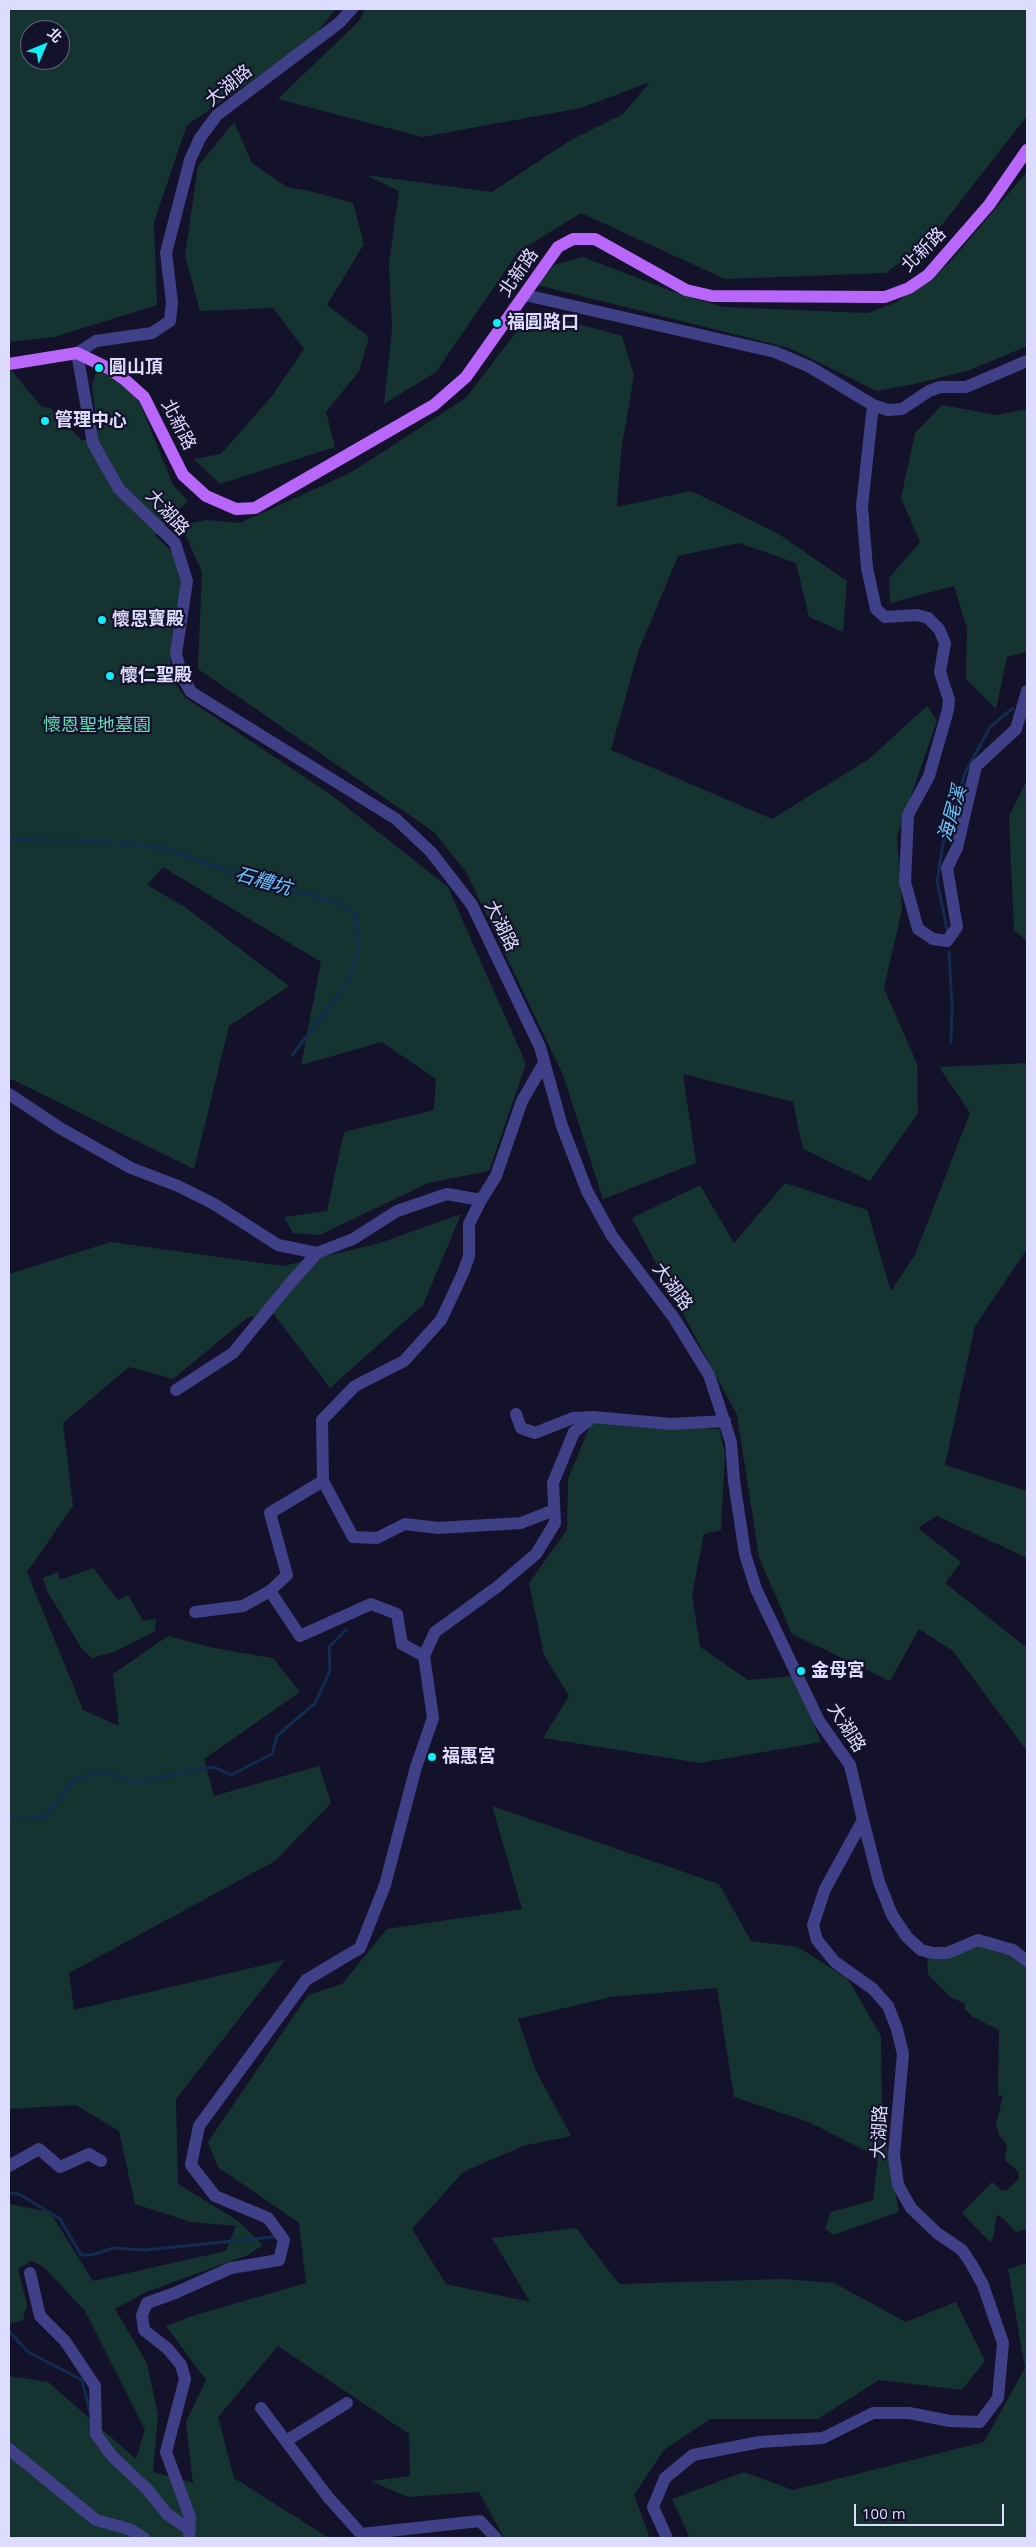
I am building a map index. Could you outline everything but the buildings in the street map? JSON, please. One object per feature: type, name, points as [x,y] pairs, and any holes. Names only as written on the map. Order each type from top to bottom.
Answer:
[{"type":"main road","name":"北新路","points":[[76,353],[116,373],[144,397],[183,474],[206,496],[236,508],[255,508],[434,405],[466,377],[558,247],[573,239],[595,239],[686,290],[712,296],[885,297],[910,288],[928,275],[988,205],[1027,150]]},
{"type":"main road","points":[[9,364],[76,353]]},
{"type":"street","name":"大湖路","points":[[352,9],[339,23],[218,115],[200,138],[190,160],[166,253],[172,302],[170,321],[152,333],[96,341],[76,353],[93,443],[119,489],[175,543],[187,581],[176,654],[182,676],[191,692],[365,798],[396,819],[431,852],[472,905],[540,1047],[562,1126],[587,1191],[612,1236],[674,1318],[704,1367],[725,1420],[731,1442],[734,1480],[745,1554],[756,1589],[819,1721],[850,1765],[863,1820],[825,1889],[813,1925],[817,1940],[835,1962],[873,1989],[888,2006],[898,2029],[903,2054],[894,2154],[898,2185],[911,2208],[937,2233],[962,2250],[983,2285],[1003,2343],[998,2398],[980,2422],[950,2421],[908,2413],[873,2413],[823,2438],[760,2442],[693,2455],[665,2478],[653,2507],[667,2538]]},
{"type":"street","points":[[525,295],[775,352],[810,367],[873,405],[888,410],[902,409],[929,391],[940,387],[966,387],[1027,361]]},
{"type":"street","points":[[873,405],[862,506],[867,568],[876,609],[885,617],[917,615],[928,618],[939,629],[945,643],[940,672],[949,700],[948,710],[930,776],[908,815],[905,882],[918,929],[933,939],[947,941],[957,927],[947,868],[957,848],[976,766],[1016,729],[1027,691]]},
{"type":"street","points":[[544,1063],[522,1101],[496,1176],[469,1224],[469,1256],[441,1320],[404,1361],[354,1386],[322,1420],[323,1480],[353,1537],[377,1538],[405,1524],[438,1528],[521,1523],[554,1510]]},
{"type":"street","points":[[9,1094],[131,1168],[178,1186],[214,1204],[278,1245],[317,1253]]},
{"type":"street","points":[[176,1390],[233,1353],[317,1253],[353,1239],[397,1211],[447,1194],[481,1200]]},
{"type":"street","points":[[516,1414],[521,1428],[535,1433],[573,1418],[593,1417],[670,1424],[725,1420]]},
{"type":"street","points":[[189,2534],[190,2517],[166,2452],[185,2379],[181,2364],[168,2349],[144,2330],[142,2315],[148,2303],[231,2268],[279,2260],[284,2240],[268,2218],[215,2196],[191,2165],[199,2126],[306,1980],[360,1948],[385,1884],[416,1767],[432,1718],[424,1656],[435,1632],[497,1587],[536,1554],[555,1523],[554,1483],[574,1432],[593,1417]]},
{"type":"street","points":[[195,1612],[243,1606],[270,1591],[287,1575],[270,1513],[323,1480]]},
{"type":"street","points":[[270,1591],[300,1636],[371,1604],[397,1614],[402,1644],[424,1656]]},
{"type":"street","points":[[863,1820],[879,1882],[892,1915],[907,1937],[921,1950],[932,1954],[948,1953],[978,1940],[1013,1950],[1027,1961]]},
{"type":"street","points":[[9,2166],[39,2149],[60,2167],[89,2154],[101,2161]]},
{"type":"street","points":[[30,2273],[40,2316],[65,2340],[95,2386],[96,2434],[112,2456],[147,2489],[166,2514],[189,2534]]},
{"type":"street","points":[[286,2441],[347,2403]]},
{"type":"street","points":[[261,2408],[328,2497],[361,2534],[480,2521],[496,2538]]},
{"type":"street","points":[[9,2448],[96,2520],[128,2529],[144,2538]]},
{"type":"green space","points":[[9,9],[336,9],[310,41],[187,125],[154,222],[157,305],[54,337],[9,342]]},
{"type":"green space","points":[[365,9],[1027,9],[1027,116],[930,240],[886,273],[725,279],[581,213],[518,252],[436,372],[384,404],[392,329],[389,264],[399,191],[366,175],[492,192],[569,141],[623,114],[650,82],[581,108],[422,137],[278,99],[359,21]]},
{"type":"green space","points":[[234,122],[252,163],[287,187],[310,191],[353,203],[364,244],[327,305],[369,337],[359,371],[326,412],[335,447],[220,484],[194,459],[221,454],[272,396],[304,349],[273,308],[200,311],[185,256],[198,166]]},
{"type":"green space","points":[[1027,172],[1027,346],[970,370],[915,384],[877,391],[789,348],[537,285],[554,265],[583,257],[674,292],[723,307],[868,313],[897,302],[949,263]]},
{"type":"green space","points":[[532,311],[622,336],[634,375],[621,451],[617,507],[691,491],[777,533],[847,581],[843,632],[809,617],[796,563],[739,543],[678,556],[638,652],[611,750],[772,819],[869,759],[927,706],[937,721],[897,836],[902,909],[884,988],[917,1064],[918,1113],[870,1181],[803,1149],[793,1102],[683,1074],[696,1163],[603,1199],[563,1075],[466,872],[434,832],[198,669],[202,572],[181,525],[207,520],[240,523],[350,473],[466,398]]},
{"type":"green space","name":"懷恩聖地墓園","points":[[97,369],[127,387],[140,403],[173,485],[188,501],[155,535],[173,553],[180,575],[181,588],[170,659],[174,682],[186,698],[330,794],[448,887],[526,1064],[489,1171],[428,1183],[320,1235],[293,1233],[284,1217],[327,1211],[344,1132],[434,1110],[436,1079],[382,1042],[301,1065],[321,962],[163,867],[147,885],[185,907],[289,986],[229,1026],[194,1169],[9,1078],[9,371],[12,371],[42,407],[51,408],[82,441],[98,434],[92,387]]},
{"type":"green space","points":[[942,405],[996,415],[1027,409],[1027,652],[1007,657],[996,709],[966,679],[967,628],[954,586],[890,603],[889,578],[920,542],[901,498],[915,433]]},
{"type":"green space","points":[[1027,780],[1027,941],[1014,930],[1009,816]]},
{"type":"green space","points":[[1027,1063],[1027,1249],[975,1326],[945,1465],[1027,1491],[1027,1558],[937,1516],[918,1528],[961,1562],[945,1583],[1027,1648],[1027,1751],[953,1651],[919,1629],[890,1681],[792,1634],[759,1557],[737,1415],[632,1218],[700,1185],[734,1243],[785,1183],[867,1210],[891,1291],[915,1255],[970,1113],[939,1067]]},
{"type":"green space","points":[[461,1214],[423,1305],[330,1388],[272,1312],[247,1318],[173,1379],[129,1367],[63,1423],[73,1506],[27,1572],[83,1710],[119,1726],[113,1674],[168,1636],[214,1648],[273,1658],[300,1692],[204,1759],[214,1796],[319,1766],[331,1803],[275,1861],[69,1973],[74,2010],[285,1960],[176,2099],[178,2184],[238,2221],[263,2245],[248,2255],[146,2292],[115,2309],[147,2363],[158,2415],[153,2472],[193,2483],[186,2422],[206,2380],[166,2326],[195,2315],[306,2283],[299,2223],[218,2167],[208,2142],[308,1995],[342,1984],[387,1929],[522,1909],[492,1806],[719,1884],[751,1941],[798,1947],[848,1979],[881,2036],[882,2118],[899,2212],[833,2235],[825,2228],[831,2212],[873,2200],[878,2157],[811,2123],[734,2097],[717,1988],[611,1997],[518,2019],[536,2071],[571,2136],[523,2146],[463,2172],[412,2229],[446,2284],[530,2302],[492,2238],[576,2228],[619,2284],[784,2279],[834,2283],[906,2322],[956,2302],[985,2361],[962,2390],[879,2380],[818,2419],[710,2419],[664,2450],[634,2495],[650,2538],[504,2538],[479,2492],[408,2497],[371,2481],[410,2476],[409,2434],[278,2346],[218,2417],[234,2478],[329,2538],[9,2538],[9,2376],[48,2382],[136,2459],[145,2430],[85,2311],[43,2266],[31,2261],[18,2269],[27,2304],[23,2320],[9,2324],[9,2204],[50,2212],[93,2281],[226,2251],[236,2226],[191,2222],[135,2204],[119,2131],[76,2105],[9,2109],[9,1274],[111,1242],[283,1266],[380,1243]]},
{"type":"green space","points":[[592,1421],[719,1429],[725,1453],[721,1530],[704,1534],[692,1595],[700,1647],[748,1680],[793,1676],[821,1742],[700,1763],[543,1738],[569,1696],[544,1655],[529,1583],[567,1530],[568,1479]]},
{"type":"green space","points":[[93,1568],[118,1600],[128,1595],[143,1621],[156,1619],[155,1631],[114,1652],[92,1658],[82,1649],[47,1591],[43,1578],[58,1572],[60,1580]]},
{"type":"green space","points":[[980,1943],[1014,1955],[1027,1967],[1027,2229],[1016,2232],[1003,2218],[997,2215],[993,2238],[990,2242],[962,2213],[992,2182],[1002,2191],[1007,2190],[1019,2179],[1018,2171],[1005,2160],[1007,2145],[999,2135],[996,2124],[1003,2096],[998,2095],[999,2030],[973,2017],[964,2008],[966,2004],[950,1997],[928,1974],[927,1955]]},
{"type":"green space","points":[[1027,2263],[1027,2538],[690,2538],[672,2499],[744,2472],[793,2490],[984,2442],[1025,2368],[1008,2269]]},
{"type":"waterway","name":"海尾溪","points":[[948,934],[937,881],[943,844],[965,773],[990,727],[1013,708]]},
{"type":"waterway","name":"石糟坑","points":[[9,839],[110,842],[165,848],[238,875],[343,904],[355,916],[359,948],[346,986],[292,1055]]},
{"type":"waterway","name":"海尾溪","points":[[949,952],[952,1006],[951,1043]]},
{"type":"waterway","points":[[9,1817],[46,1817],[72,1781],[103,1771],[134,1782],[214,1767],[231,1775],[272,1754],[277,1736],[315,1703],[330,1671],[329,1647],[346,1630]]},
{"type":"waterway","points":[[9,2193],[19,2194],[60,2219],[81,2255],[92,2255],[113,2248],[145,2250],[273,2237]]},
{"type":"waterway","points":[[9,2331],[28,2352],[82,2380],[90,2413]]},
{"type":"place","name":"福圓路口","points":[[497,323]]},
{"type":"place","name":"圓山頂","points":[[99,368]]},
{"type":"place","name":"管理中心","points":[[45,421]]},
{"type":"place","name":"懷恩寶殿","points":[[102,620]]},
{"type":"place","name":"懷仁聖殿","points":[[110,676]]},
{"type":"place","name":"金母宮","points":[[801,1671]]},
{"type":"place","name":"福惠宮","points":[[432,1757]]}]
